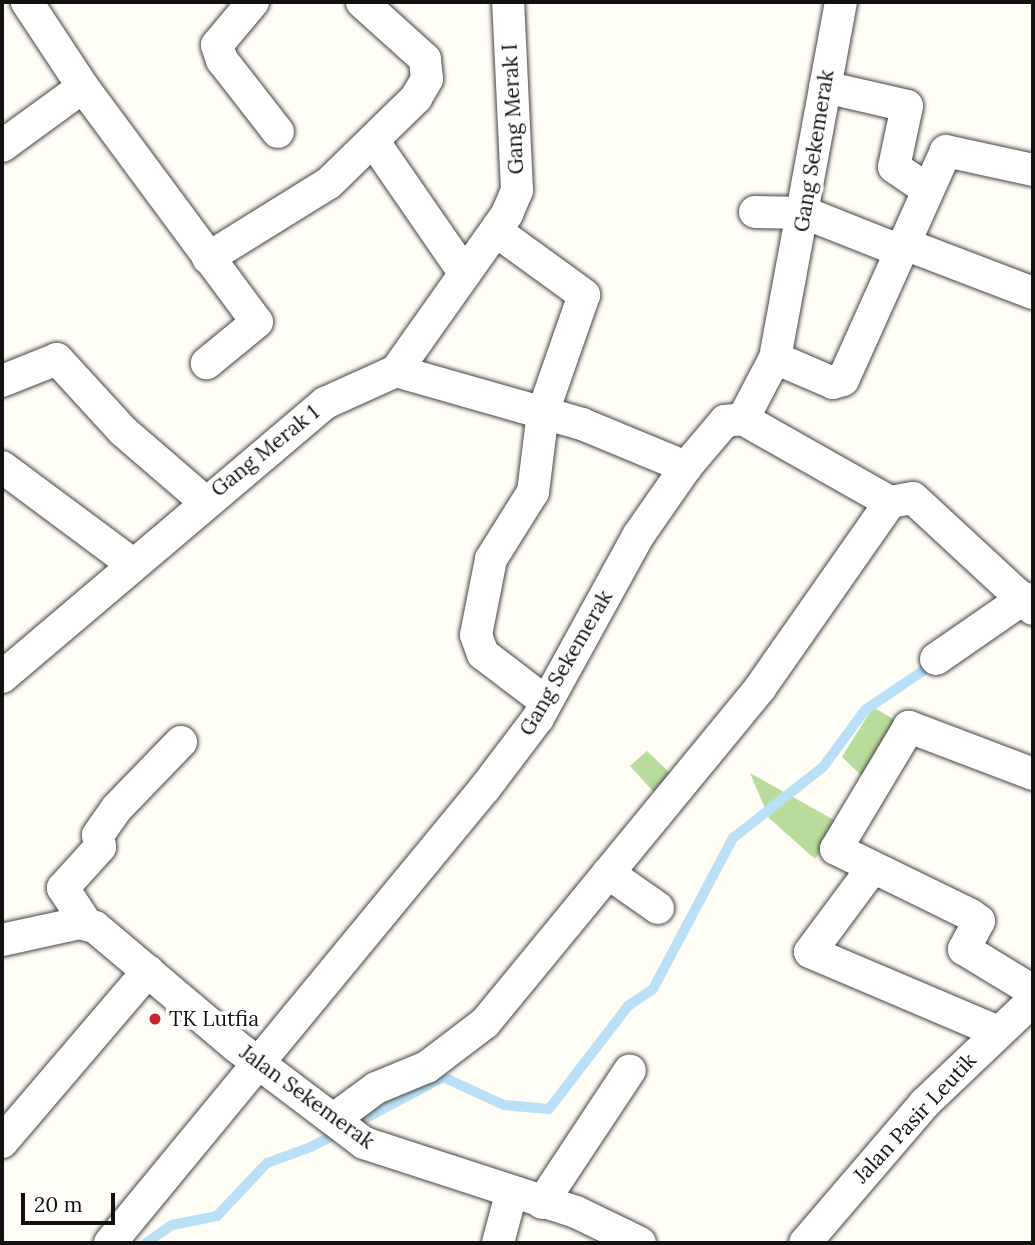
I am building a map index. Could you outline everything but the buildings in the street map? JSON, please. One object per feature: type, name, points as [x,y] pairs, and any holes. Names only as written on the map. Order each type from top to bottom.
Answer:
[{"type":"street","points":[[27,2],[83,87],[257,322],[207,363]]},
{"type":"street","points":[[253,2],[217,45],[222,60],[278,132]]},
{"type":"street","points":[[208,258],[329,183],[374,142],[416,98],[428,67],[421,52],[379,23],[362,2]]},
{"type":"street","name":"Gang Merak I","points":[[502,222],[517,190],[508,2]]},
{"type":"street","name":"Gang Sekemerak","points":[[110,1243],[464,815],[546,702],[638,536],[686,467],[725,421],[743,419],[775,358],[805,213],[841,2]]},
{"type":"street","points":[[2,146],[83,87]]},
{"type":"street","points":[[825,87],[907,106],[894,167],[927,189]]},
{"type":"street","points":[[374,142],[465,274]]},
{"type":"street","points":[[775,358],[833,383],[843,380],[899,246],[947,150],[1033,170]]},
{"type":"street","points":[[755,212],[805,213],[1033,293]]},
{"type":"street","points":[[546,702],[483,654],[476,635],[491,559],[533,492],[542,412],[584,295],[502,222],[396,371],[542,412],[686,467]]},
{"type":"street","points":[[2,381],[57,359],[123,432],[203,500]]},
{"type":"street","name":"Gang Merak 1","points":[[2,677],[130,562],[324,403],[396,371]]},
{"type":"street","points":[[743,419],[890,502],[913,498],[1029,605],[936,659]]},
{"type":"street","points":[[2,467],[130,562]]},
{"type":"street","points":[[347,1129],[470,1037],[760,688],[890,502]]},
{"type":"street","points":[[1033,774],[906,729],[836,845],[837,853],[971,915],[979,922],[964,949],[1033,991]]},
{"type":"street","name":"Jalan Sekemerak","points":[[181,742],[117,808],[98,835],[100,847],[63,888],[86,923],[149,971],[257,1062],[347,1129],[640,1243]]},
{"type":"street","points":[[871,870],[810,953],[996,1031]]},
{"type":"street","points":[[608,873],[658,908]]},
{"type":"street","points":[[2,940],[86,923]]},
{"type":"street","points":[[2,1142],[149,971]]},
{"type":"street","name":"Jalan Pasir Leutik","points":[[805,1243],[996,1031],[1033,1000]]},
{"type":"street","points":[[542,1203],[630,1070]]},
{"type":"street","points":[[498,1243],[510,1194]]},
{"type":"green space","points":[[873,707],[905,726],[870,784],[842,757]]},
{"type":"green space","points":[[647,751],[675,778],[659,798],[630,766]]},
{"type":"green space","points":[[750,773],[843,825],[815,859],[769,818]]},
{"type":"waterway","points":[[146,1243],[172,1225],[217,1216],[267,1163],[311,1147],[443,1077],[504,1105],[549,1109],[628,1006],[653,989],[733,838],[823,767],[865,710],[933,664]]},
{"type":"place","name":"TK Lutfia","points":[[155,1019]]}]
